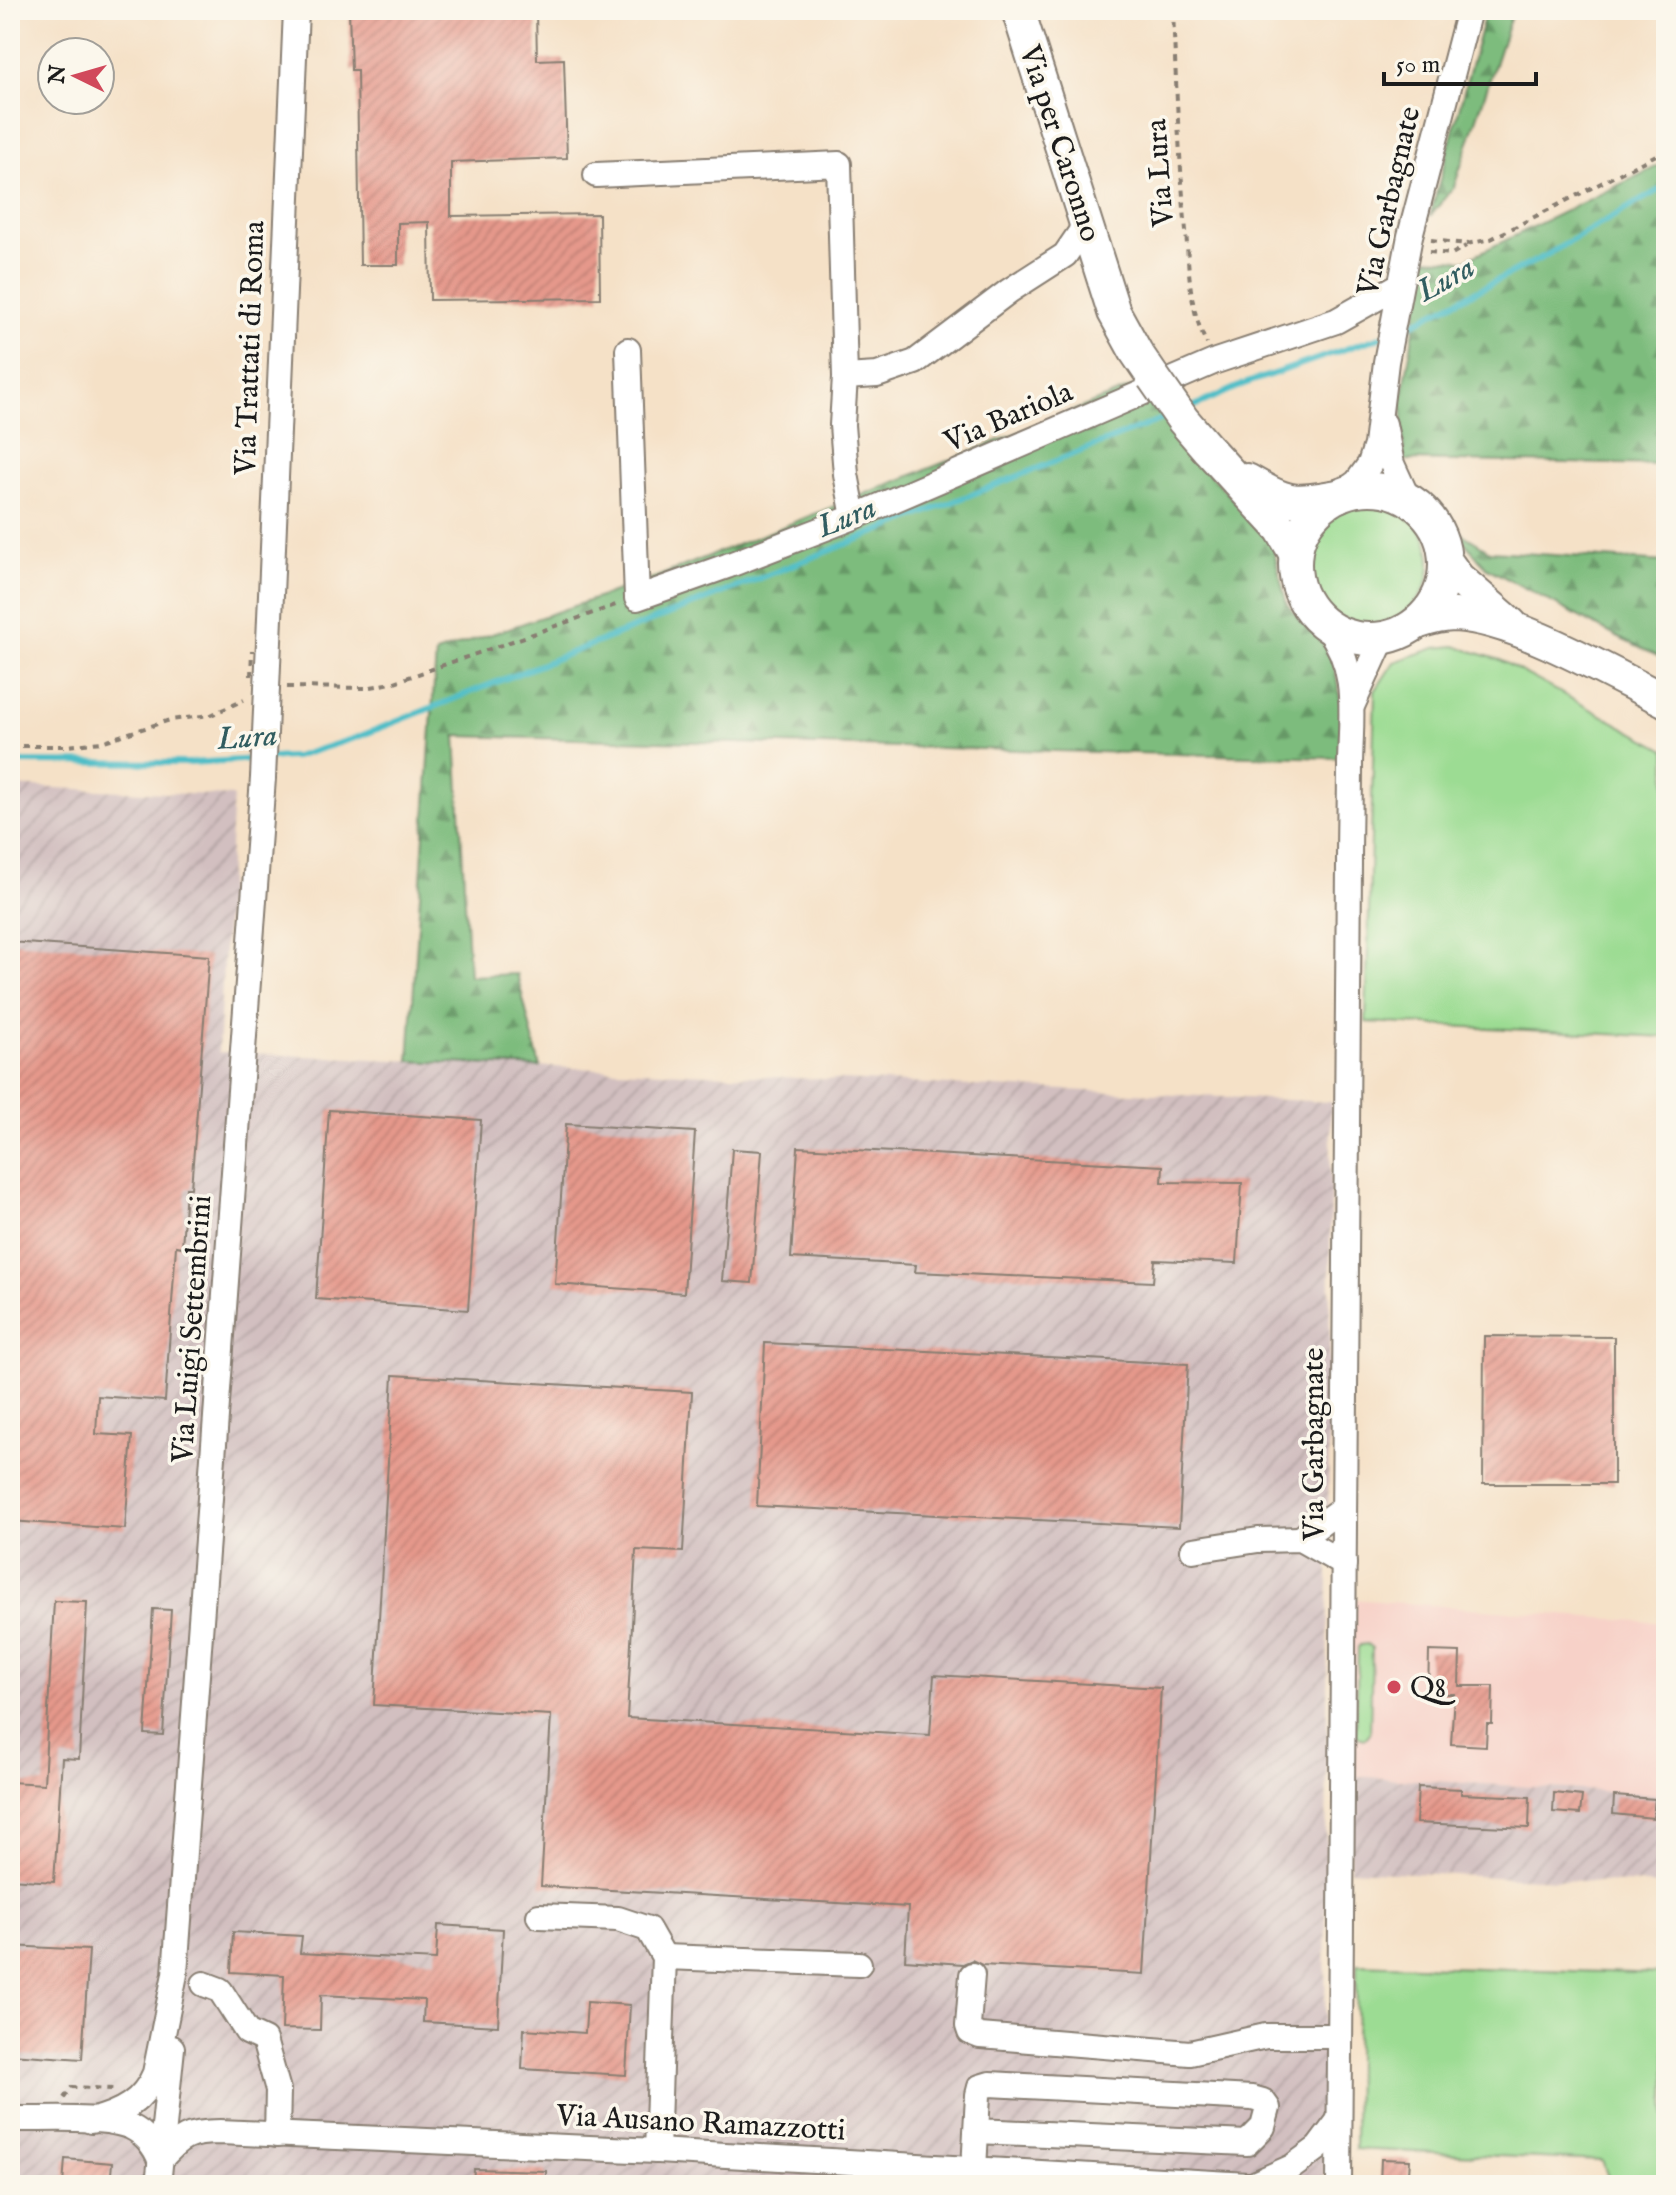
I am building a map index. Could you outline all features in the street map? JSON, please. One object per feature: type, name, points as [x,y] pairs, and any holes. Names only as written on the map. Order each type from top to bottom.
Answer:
[{"type":"main road","name":"Via per Caronno","points":[[1018,10],[1114,312],[1136,352],[1183,420],[1218,459]]},
{"type":"main road","points":[[1218,459],[1278,498],[1298,503],[1374,488],[1408,499],[1427,515],[1440,536],[1445,560],[1443,583],[1434,604],[1419,622]]},
{"type":"main road","points":[[1218,459],[1281,529],[1295,553]]},
{"type":"main road","points":[[1338,496],[1322,505],[1309,519],[1295,553],[1295,574],[1300,594],[1311,612],[1327,627],[1363,640],[1402,632],[1439,615],[1459,615],[1517,629],[1666,701]]},
{"type":"main road","points":[[1445,560],[1458,578],[1517,629]]},
{"type":"street","name":"Via Trattati di Roma","points":[[267,688],[296,10]]},
{"type":"street","name":"Via Garbagnate","points":[[1338,496],[1357,482],[1370,464],[1376,445],[1386,362],[1410,236],[1469,10]]},
{"type":"street","points":[[596,175],[839,164],[845,377],[842,425],[854,517]]},
{"type":"street","points":[[845,377],[877,375],[915,362],[1009,291],[1065,255],[1085,218]]},
{"type":"street","points":[[1045,268],[1065,266],[1104,277]]},
{"type":"street","name":"Via Bariola","points":[[637,598],[854,517],[1216,361],[1336,321],[1400,285]]},
{"type":"street","points":[[628,350],[637,598]]},
{"type":"street","name":"Via Garbagnate","points":[[1382,410],[1392,464],[1408,499]]},
{"type":"street","name":"Via Garbagnate","points":[[1327,627],[1341,644],[1353,704],[1349,864],[1339,2185]]},
{"type":"street","name":"Via Garbagnate","points":[[1353,704],[1383,638]]},
{"type":"street","name":"Via Luigi Settembrini","points":[[91,2121],[135,2103],[150,2085],[175,1974],[263,778],[267,688]]},
{"type":"street","points":[[1300,1539],[1344,1507]]},
{"type":"street","points":[[1193,1550],[1258,1540],[1300,1539],[1344,1564]]},
{"type":"street","points":[[539,1916],[618,1919],[648,1929],[664,1957],[657,2151]]},
{"type":"street","points":[[664,1957],[859,1964]]},
{"type":"street","name":"Via Luigi Settembrini","points":[[158,2185],[177,1991],[175,1974]]},
{"type":"street","points":[[972,1975],[968,2026],[970,2032],[980,2036],[1190,2053],[1266,2036],[1340,2036]]},
{"type":"street","points":[[204,1984],[220,1990],[247,2032],[264,2040],[278,2090],[277,2135]]},
{"type":"street","points":[[974,2169],[980,2087],[990,2084],[1252,2098],[1263,2101],[1268,2108],[1263,2127],[1254,2139],[1238,2144],[977,2131]]},
{"type":"street","points":[[10,2119],[91,2121],[135,2129],[153,2146],[160,2160]]},
{"type":"street","name":"Via Ausano Ramazzotti","points":[[160,2160],[182,2138],[200,2132],[657,2151],[1250,2185],[1292,2167],[1318,2148],[1339,2120]]},
{"type":"path","name":"Via Lura","points":[[1173,10],[1184,211],[1192,296],[1201,332]]},
{"type":"path","points":[[1410,236],[1453,244],[1479,243],[1666,150]]},
{"type":"path","points":[[392,683],[637,598]]},
{"type":"path","points":[[10,746],[92,744],[170,720]]},
{"type":"shaded area","points":[[10,786],[233,796],[218,1052],[1331,1102],[1324,2185],[10,2185]]},
{"type":"shaded area","points":[[1352,1599],[1666,1623],[1666,1795],[1350,1776]]},
{"type":"shaded area","points":[[1350,1776],[1666,1795],[1666,1885],[1350,1870]]},
{"type":"green space","points":[[1486,10],[1513,10],[1454,187],[1430,216]]},
{"type":"green space","points":[[1666,162],[1666,465],[1404,460],[1402,400],[1426,258],[1465,260]]},
{"type":"green space","points":[[1138,385],[1196,460],[1271,540],[1286,601],[1300,621],[1318,636],[1334,663],[1341,705],[1339,758],[456,736],[469,976],[517,974],[540,1067],[409,1061],[436,653],[644,582]]},
{"type":"green space","points":[[1369,502],[1392,507],[1412,520],[1425,540],[1430,563],[1425,586],[1412,606],[1392,619],[1369,624],[1346,619],[1326,606],[1313,586],[1308,563],[1313,540],[1326,520],[1346,507]]},
{"type":"green space","points":[[1451,527],[1490,551],[1666,562],[1666,660],[1487,568]]},
{"type":"green space","points":[[1455,646],[1500,660],[1666,750],[1666,1037],[1366,1022],[1375,691],[1394,662],[1435,648]]},
{"type":"green space","points":[[1367,1644],[1372,1648],[1370,1733],[1365,1739],[1356,1733],[1358,1648]]},
{"type":"green space","points":[[1357,1964],[1666,1974],[1665,2185],[1611,2185],[1602,2161],[1355,2149]]},
{"type":"building","points":[[349,10],[536,10],[537,60],[564,59],[567,158],[451,162],[451,216],[599,214],[600,298],[430,300],[429,222],[398,223],[398,265],[360,265],[357,70],[351,70]]},
{"type":"building","points":[[10,942],[209,956],[191,1188],[186,1188],[182,1247],[176,1246],[165,1401],[98,1396],[96,1434],[132,1436],[125,1529],[10,1521]]},
{"type":"building","points":[[329,1110],[481,1120],[468,1310],[316,1299]]},
{"type":"building","points":[[566,1124],[695,1132],[684,1293],[555,1284]]},
{"type":"building","points":[[798,1147],[1163,1166],[1162,1182],[1242,1183],[1237,1263],[1155,1260],[1153,1282],[915,1272],[916,1265],[791,1258]]},
{"type":"building","points":[[732,1149],[762,1151],[752,1283],[722,1281]]},
{"type":"building","points":[[1484,1336],[1614,1337],[1614,1484],[1483,1484]]},
{"type":"building","points":[[765,1343],[1188,1364],[1179,1527],[757,1506]]},
{"type":"building","points":[[393,1375],[692,1392],[683,1552],[636,1550],[627,1718],[930,1735],[934,1675],[1161,1688],[1144,1974],[982,1965],[972,1960],[963,1964],[905,1960],[908,1907],[541,1886],[551,1715],[374,1705]]},
{"type":"building","points":[[54,1601],[87,1602],[79,1759],[62,1758],[54,1882],[10,1879],[10,1782],[44,1784]]},
{"type":"building","points":[[153,1609],[171,1610],[163,1735],[145,1734]]},
{"type":"building","points":[[1429,1651],[1460,1652],[1459,1686],[1493,1686],[1492,1724],[1487,1724],[1486,1746],[1451,1744],[1454,1694],[1428,1694]]},
{"type":"building","points":[[1418,1787],[1461,1789],[1461,1794],[1530,1797],[1529,1828],[1416,1823]]},
{"type":"building","points":[[1554,1793],[1582,1796],[1580,1814],[1553,1812]]},
{"type":"building","points":[[1614,1796],[1655,1799],[1653,1818],[1613,1814]]},
{"type":"building","points":[[438,1925],[503,1929],[498,2026],[423,2022],[424,2000],[321,1995],[320,2030],[282,2029],[284,1975],[231,1972],[233,1932],[302,1936],[300,1953],[436,1960]]},
{"type":"building","points":[[10,1946],[89,1950],[82,2059],[10,2054]]},
{"type":"building","points":[[587,2002],[630,2005],[626,2075],[522,2069],[524,2029],[585,2033]]},
{"type":"building","points":[[65,2159],[112,2163],[110,2185],[63,2185]]},
{"type":"building","points":[[1381,2159],[1410,2160],[1408,2185],[1380,2185]]},
{"type":"building","points":[[474,2169],[546,2171],[546,2185],[473,2185]]},
{"type":"waterway","name":"Lura","points":[[1398,331],[1543,257],[1666,186]]},
{"type":"waterway","name":"Lura","points":[[1188,409],[1244,384],[1383,336]]},
{"type":"waterway","name":"Lura","points":[[269,758],[295,757],[355,738],[1170,416]]},
{"type":"waterway","name":"Lura","points":[[10,762],[189,763],[258,759]]},
{"type":"place","name":"Q8","points":[[1394,1687]]}]
